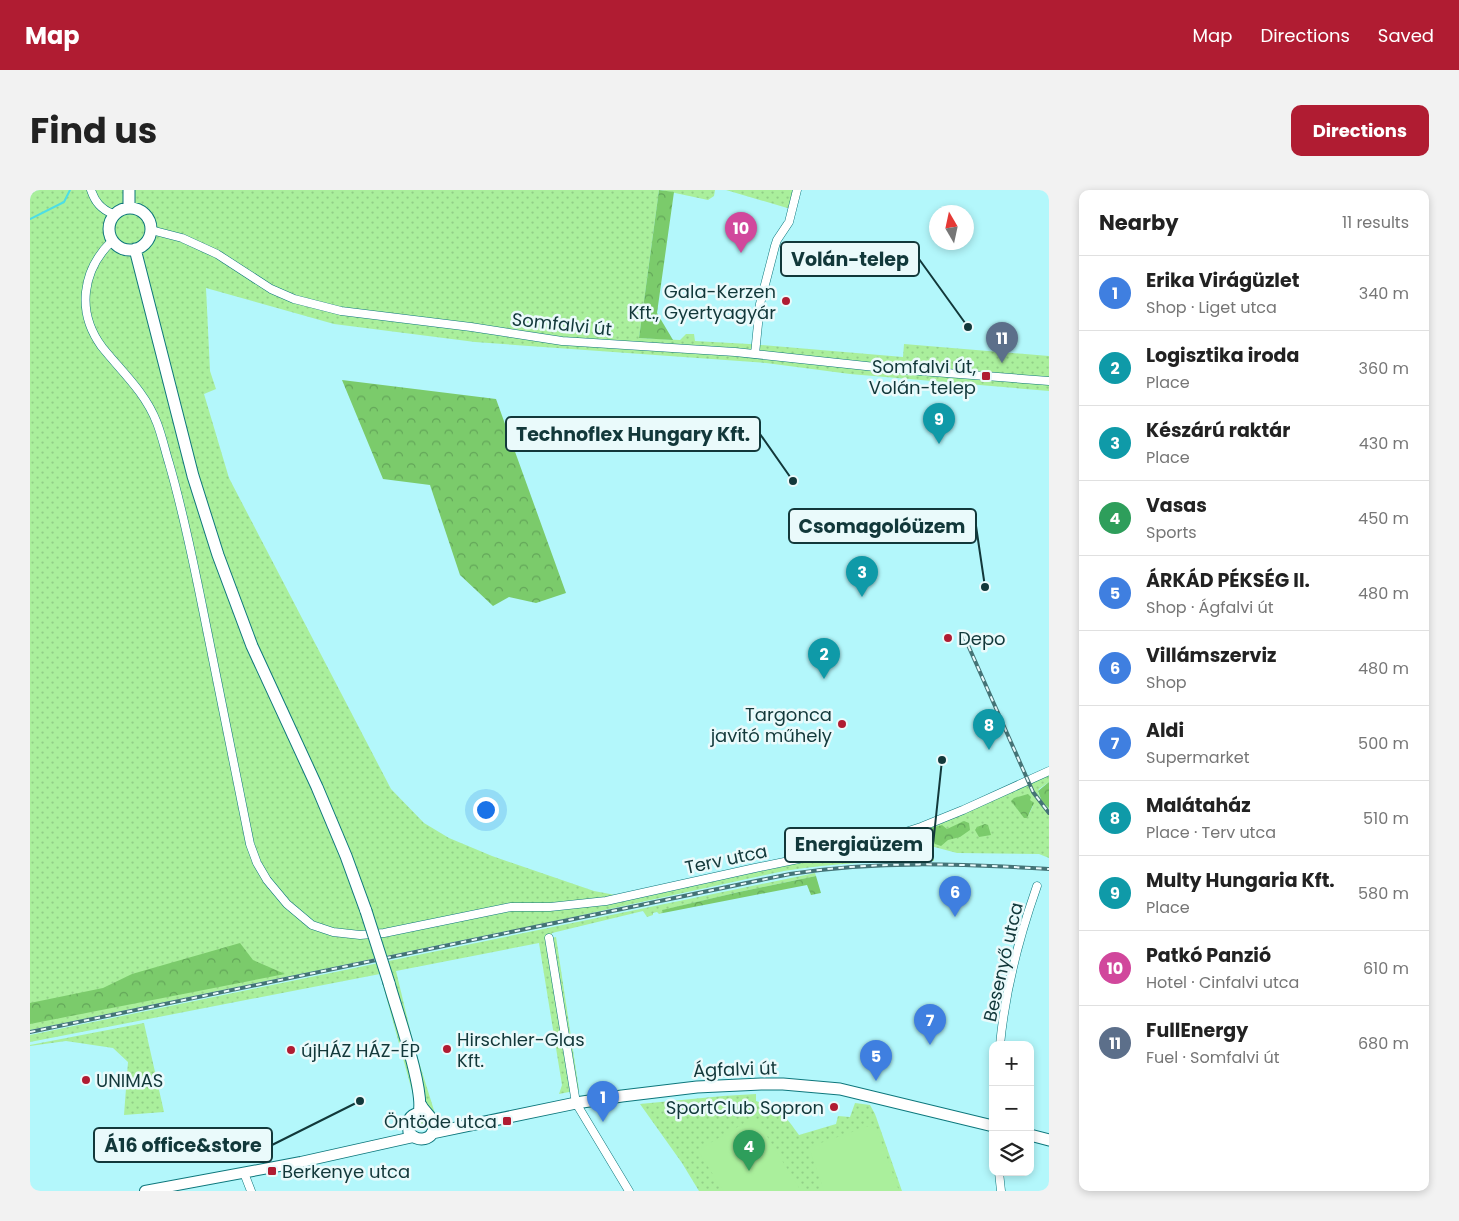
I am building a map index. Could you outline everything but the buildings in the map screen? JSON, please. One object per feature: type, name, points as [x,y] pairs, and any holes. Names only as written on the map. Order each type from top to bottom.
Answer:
[{"type":"main road","points":[[128,190],[128,208]]},
{"type":"main road","points":[[128,208],[134,208],[145,214],[151,230],[146,242],[135,250],[122,249],[112,241],[108,230],[113,214],[128,208]]},
{"type":"main road","points":[[135,250],[194,476],[218,555],[252,646],[317,788],[346,856],[366,910],[418,1083],[426,1118],[428,1137],[422,1139],[413,1137],[408,1132],[407,1125],[411,1117],[426,1118]]},
{"type":"main road","name":"Ágfalvi út","points":[[426,1118],[478,1124],[576,1103],[622,1096],[697,1087],[783,1084],[840,1090],[989,1125]]},
{"type":"main road","points":[[1034,1136],[1049,1140]]},
{"type":"street","points":[[91,190],[102,210],[113,214]]},
{"type":"street","points":[[755,354],[761,297],[777,240],[789,222],[797,190]]},
{"type":"street","name":"Somfalvi út","points":[[151,230],[182,238],[217,254],[253,278],[294,299],[341,311],[562,341],[755,354],[894,369],[1049,381]]},
{"type":"street","name":"Terv utca","points":[[112,241],[102,251],[88,276],[86,293],[87,312],[101,346],[144,397],[157,423],[190,544],[250,844],[266,880],[287,904],[312,925],[333,932],[360,935],[384,933],[511,907],[546,907],[606,901],[872,843],[938,820],[1049,771]]},
{"type":"street","name":"Besenyő utca","points":[[1001,1041],[1013,969],[1024,921],[1037,886]]},
{"type":"street","points":[[549,938],[576,1103],[629,1191]]},
{"type":"street","points":[[382,1144],[399,1133],[407,1125]]},
{"type":"street","points":[[145,1191],[322,1158],[413,1137]]},
{"type":"street","points":[[244,1173],[251,1191]]},
{"type":"street","points":[[999,1176],[1001,1191]]},
{"type":"green space","points":[[30,190],[659,190],[639,338],[680,340],[686,334],[694,334],[695,341],[903,357],[904,344],[1049,356],[1049,391],[850,374],[766,363],[475,342],[334,324],[206,288],[210,371],[216,389],[204,394],[229,478],[391,789],[424,823],[449,838],[492,856],[594,891],[626,897],[817,858],[835,858],[873,850],[1049,775],[1049,782],[1039,789],[1038,792],[1042,802],[1049,808],[1049,858],[1039,854],[957,853],[923,844],[921,849],[911,847],[908,841],[898,842],[896,844],[910,851],[912,848],[920,851],[919,853],[884,851],[866,853],[866,856],[909,856],[934,859],[934,861],[859,863],[784,871],[550,922],[30,1030]],"holes":[[[1014,798],[1018,798],[1033,806],[1029,814],[1021,813],[1016,807]]]},
{"type":"green space","points":[[659,190],[674,192],[657,313],[673,340],[639,338]]},
{"type":"green space","points":[[661,190],[715,190],[714,196],[708,200]]},
{"type":"green space","points":[[726,190],[801,190],[794,210]]},
{"type":"green space","points":[[342,380],[496,399],[566,593],[536,603],[509,597],[493,606],[460,575],[430,485],[383,479]]},
{"type":"green space","points":[[1049,782],[1049,808],[1042,802],[1038,791]]},
{"type":"green space","points":[[1028,794],[1031,797],[1030,800],[1034,803],[1027,818],[1024,818],[1011,801],[1014,798]]},
{"type":"green space","points":[[964,821],[969,823],[970,830],[960,837],[948,840],[941,846],[935,844],[931,828],[942,825],[947,829]]},
{"type":"green space","points":[[985,824],[988,825],[991,835],[979,837],[975,830],[977,827]]},
{"type":"green space","points":[[815,873],[816,876],[663,910],[663,913],[653,913],[653,915],[647,917],[643,911],[552,933],[552,938],[556,937],[579,1090],[559,1094],[562,1085],[539,943],[396,971],[414,1046],[437,1120],[421,1124],[380,974],[30,1042],[30,1035]]},
{"type":"green space","points":[[816,876],[821,893],[811,895],[807,885],[663,913],[662,910],[739,892]]},
{"type":"green space","points":[[240,943],[253,960],[285,974],[30,1024],[30,1003],[103,988],[132,974]]},
{"type":"green space","points":[[144,1023],[164,1112],[124,1115],[128,1062],[113,1048],[66,1041],[30,1046],[30,1045]]},
{"type":"green space","points":[[756,1094],[756,1101],[771,1107],[781,1114],[799,1135],[836,1124],[838,1116],[850,1117],[855,1103],[870,1105],[875,1114],[902,1191],[699,1191],[682,1163],[640,1104]]},
{"type":"green space","points":[[755,1117],[801,1191],[723,1191],[698,1150]]},
{"type":"green space","points":[[875,1124],[899,1191],[824,1191],[809,1147]]},
{"type":"waterway","points":[[30,219],[64,202],[70,190]]},
{"type":"railway","points":[[964,636],[1033,792],[1049,813]]},
{"type":"railway","points":[[30,1032],[790,874],[856,867],[920,864],[1049,869]]},
{"type":"place","name":"Patkó Panzió","points":[[741,253]]},
{"type":"place","name":"Gala-Kerzen Kft., Gyertyagyár","points":[[786,301]]},
{"type":"place","name":"Volán-telep","points":[[968,327]]},
{"type":"place","name":"FullEnergy","points":[[1002,363]]},
{"type":"place","name":"Somfalvi út, Volán-telep","points":[[986,376]]},
{"type":"place","name":"Multy Hungaria Kft.","points":[[939,444]]},
{"type":"place","name":"Technoflex Hungary Kft.","points":[[793,481]]},
{"type":"place","name":"Csomagolóüzem","points":[[985,587]]},
{"type":"place","name":"Készárú raktár","points":[[862,597]]},
{"type":"place","name":"Depo","points":[[948,638]]},
{"type":"place","name":"Logisztika iroda","points":[[824,679]]},
{"type":"place","name":"Targonca javító műhely","points":[[842,724]]},
{"type":"place","name":"Malátaház","points":[[989,750]]},
{"type":"place","name":"Energiaüzem","points":[[942,760]]},
{"type":"place","name":"Villámszerviz","points":[[955,917]]},
{"type":"place","name":"Aldi","points":[[930,1045]]},
{"type":"place","name":"Hirschler-Glas Kft.","points":[[447,1049]]},
{"type":"place","name":"újHÁZ HÁZ-ÉP","points":[[291,1050]]},
{"type":"place","name":"UNIMAS","points":[[86,1080]]},
{"type":"place","name":"ÁRKÁD PÉKSÉG II.","points":[[876,1081]]},
{"type":"place","name":"Á16 office&store","points":[[360,1101]]},
{"type":"place","name":"SportClub Sopron","points":[[834,1107]]},
{"type":"place","name":"Öntöde utca","points":[[507,1121]]},
{"type":"place","name":"Erika Virágüzlet","points":[[603,1122]]},
{"type":"place","name":"Berkenye utca","points":[[272,1171]]},
{"type":"place","name":"Vasas","points":[[749,1171]]}]
